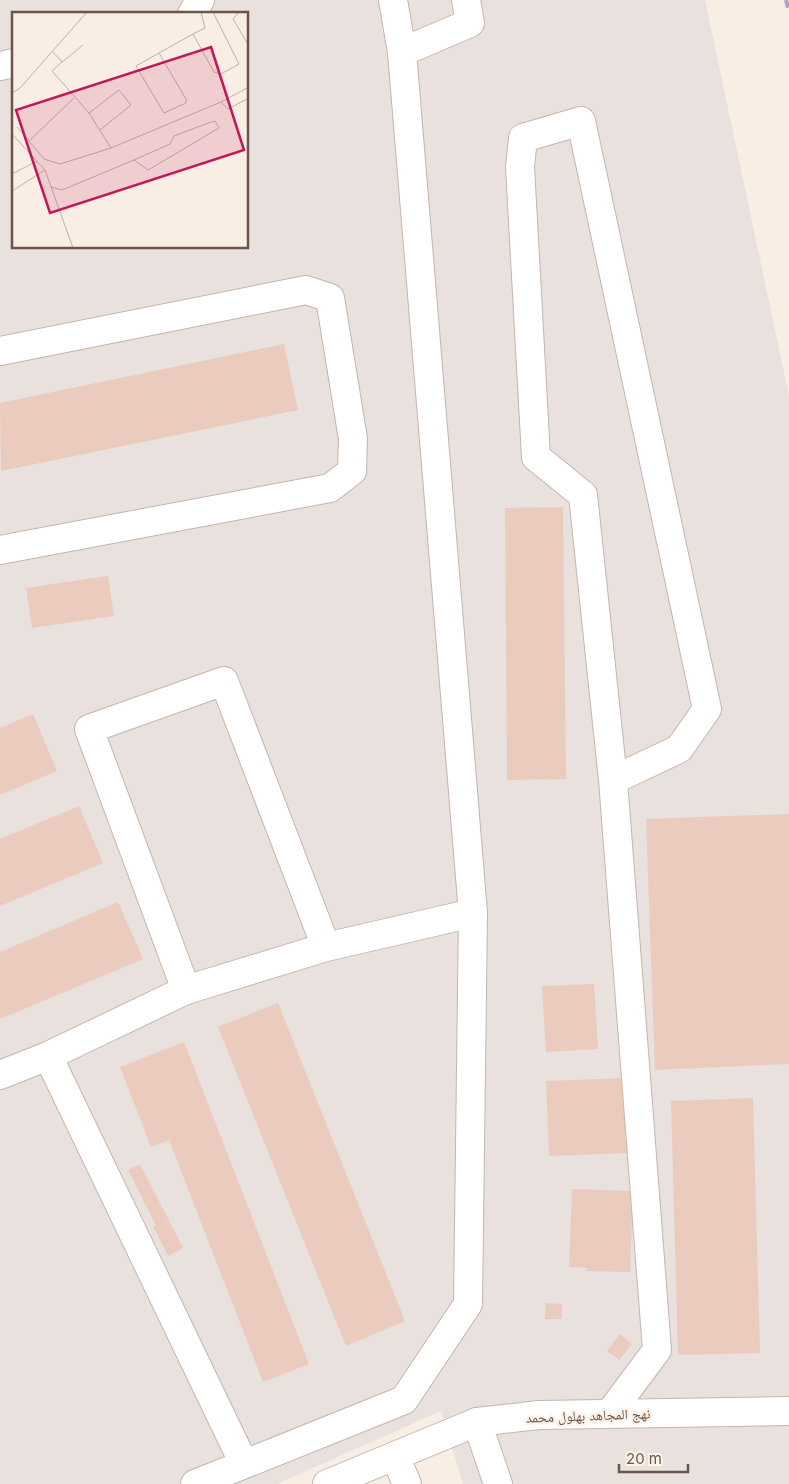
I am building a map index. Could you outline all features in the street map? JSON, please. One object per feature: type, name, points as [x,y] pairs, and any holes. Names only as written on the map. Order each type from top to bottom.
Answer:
[{"type":"street","points":[[193,12],[200,0]]},
{"type":"street","points":[[195,1484],[404,1400],[468,1304],[473,914],[402,52],[393,0]]},
{"type":"street","points":[[402,52],[470,23],[466,0]]},
{"type":"street","points":[[610,1413],[657,1350],[613,780],[584,495],[536,457],[520,167],[524,138],[581,121],[707,709],[679,750],[613,780]]},
{"type":"street","points":[[0,351],[306,290],[330,298],[353,440],[352,471],[330,488],[0,550]]},
{"type":"street","points":[[186,990],[89,729],[224,681],[326,947]]},
{"type":"street","points":[[0,1075],[48,1056],[186,990],[326,947],[473,914]]},
{"type":"street","points":[[48,1056],[244,1464]]},
{"type":"street","name":"نهج المجاهد بهلول محمد","points":[[327,1484],[478,1422],[538,1415],[789,1411]]},
{"type":"street","points":[[478,1422],[498,1484]]},
{"type":"street","points":[[395,1456],[407,1484]]},
{"type":"shaded area","points":[[0,0],[705,0],[789,396],[789,1484],[463,1484],[441,1411],[277,1484],[0,1484]]},
{"type":"building","points":[[284,344],[298,410],[1,471],[0,403]]},
{"type":"building","points":[[563,507],[566,779],[507,780],[505,508]]},
{"type":"building","points":[[108,576],[114,616],[32,628],[26,588]]},
{"type":"building","points":[[33,714],[57,771],[0,795],[0,728]]},
{"type":"building","points":[[79,806],[103,863],[0,906],[0,839]]},
{"type":"building","points":[[789,814],[789,1064],[655,1070],[646,819]]},
{"type":"building","points":[[118,902],[143,959],[0,1019],[0,952]]},
{"type":"building","points":[[594,984],[598,1049],[546,1052],[542,986]]},
{"type":"building","points":[[278,1003],[405,1321],[346,1346],[218,1027]]},
{"type":"building","points":[[184,1042],[309,1364],[263,1382],[169,1140],[151,1147],[120,1067]]},
{"type":"building","points":[[627,1078],[630,1153],[549,1156],[546,1081]]},
{"type":"building","points":[[753,1098],[760,1353],[678,1355],[671,1101]]},
{"type":"building","points":[[140,1164],[183,1248],[168,1256],[153,1226],[156,1225],[128,1170]]},
{"type":"building","points":[[572,1189],[633,1191],[630,1272],[587,1271],[587,1268],[569,1267]]},
{"type":"building","points":[[546,1303],[562,1304],[562,1319],[545,1319]]},
{"type":"building","points":[[620,1334],[632,1344],[619,1360],[607,1351]]},
{"type":"railway","points":[[786,0],[789,12]]}]
